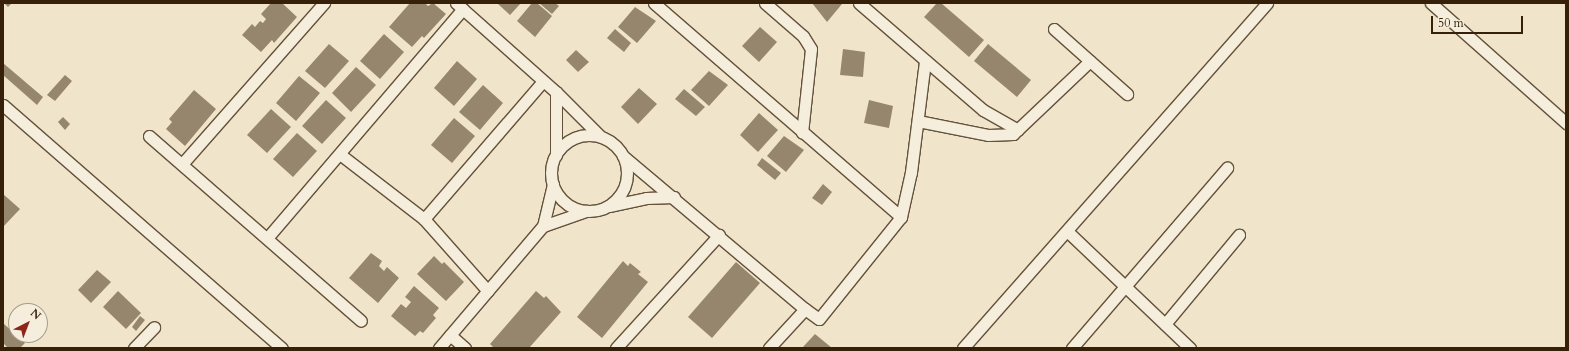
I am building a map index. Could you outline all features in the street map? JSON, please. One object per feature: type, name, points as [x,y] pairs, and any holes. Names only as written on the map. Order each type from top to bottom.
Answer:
[{"type":"street","points":[[182,164],[324,3]]},
{"type":"street","points":[[654,3],[802,133],[901,217]]},
{"type":"street","points":[[765,3],[803,36],[811,49],[802,133]]},
{"type":"street","points":[[859,3],[925,62],[983,110],[1018,130]]},
{"type":"street","points":[[963,348],[1267,3]]},
{"type":"street","points":[[1431,3],[1566,123]]},
{"type":"street","points":[[268,237],[341,155],[459,6],[556,92],[600,136],[618,147],[624,156],[719,235],[804,309],[819,319],[823,317],[901,217],[918,121],[925,62]]},
{"type":"street","points":[[1054,29],[1127,94]]},
{"type":"street","points":[[918,121],[998,136],[1018,130],[1090,61]]},
{"type":"street","points":[[424,219],[543,81]]},
{"type":"street","points":[[556,92],[556,155]]},
{"type":"street","points":[[3,105],[282,348]]},
{"type":"street","points":[[439,348],[543,226],[553,184],[552,164],[556,155],[574,137],[583,135],[600,136]]},
{"type":"street","points":[[149,136],[268,237],[361,321]]},
{"type":"street","points":[[341,155],[424,219],[488,291]]},
{"type":"street","points":[[606,207],[614,202],[626,185],[627,170],[624,156]]},
{"type":"street","points":[[1072,348],[1227,168]]},
{"type":"street","points":[[553,184],[565,202],[586,210]]},
{"type":"street","points":[[543,226],[586,210],[646,198],[674,197]]},
{"type":"street","points":[[1067,230],[1190,348]]},
{"type":"street","points":[[616,348],[719,235]]},
{"type":"street","points":[[1165,324],[1239,235]]},
{"type":"street","points":[[769,348],[804,309]]},
{"type":"street","points":[[134,348],[154,327]]},
{"type":"street","points":[[450,335],[465,348]]},
{"type":"building","points":[[4,3],[12,3],[8,7]]},
{"type":"building","points":[[271,3],[282,3],[297,17],[274,43],[272,40],[261,52],[242,35],[252,24],[255,27],[260,21],[263,23],[266,19],[261,14]]},
{"type":"building","points":[[410,3],[425,3],[428,6],[433,3],[446,14],[424,38],[422,36],[412,47],[389,27]]},
{"type":"building","points":[[497,3],[521,3],[510,15]]},
{"type":"building","points":[[532,3],[537,3],[552,16],[535,37],[517,21]]},
{"type":"building","points":[[539,3],[555,3],[559,6],[552,14]]},
{"type":"building","points":[[812,3],[841,3],[842,4],[827,22]]},
{"type":"building","points":[[937,3],[941,3],[984,40],[969,57],[924,17]]},
{"type":"building","points":[[635,7],[656,21],[637,43],[618,27]]},
{"type":"building","points":[[760,27],[777,42],[759,62],[742,46]]},
{"type":"building","points":[[615,29],[631,43],[624,52],[607,38]]},
{"type":"building","points":[[384,34],[404,52],[380,79],[360,61]]},
{"type":"building","points":[[329,44],[349,61],[325,88],[305,71]]},
{"type":"building","points":[[988,44],[1031,80],[1017,97],[974,61]]},
{"type":"building","points":[[843,49],[865,52],[863,77],[840,75]]},
{"type":"building","points":[[576,50],[589,62],[578,72],[566,60]]},
{"type":"building","points":[[457,61],[477,79],[454,106],[434,88]]},
{"type":"building","points":[[3,63],[43,97],[37,105],[3,75]]},
{"type":"building","points":[[356,67],[376,85],[351,112],[332,93]]},
{"type":"building","points":[[709,71],[728,85],[709,106],[691,90]]},
{"type":"building","points":[[65,75],[72,81],[55,101],[47,95]]},
{"type":"building","points":[[299,76],[320,93],[296,121],[276,103]]},
{"type":"building","points":[[483,85],[503,103],[480,130],[459,112]]},
{"type":"building","points":[[639,88],[657,104],[638,124],[621,107]]},
{"type":"building","points":[[684,89],[705,107],[696,116],[675,99]]},
{"type":"building","points":[[194,90],[216,109],[185,146],[166,129],[172,122],[169,119]]},
{"type":"building","points":[[326,100],[346,118],[322,144],[302,126]]},
{"type":"building","points":[[869,100],[893,106],[889,128],[864,123]]},
{"type":"building","points":[[271,109],[291,127],[267,153],[247,135]]},
{"type":"building","points":[[759,113],[778,130],[758,152],[740,135]]},
{"type":"building","points":[[63,117],[70,124],[65,130],[58,122]]},
{"type":"building","points":[[454,118],[475,136],[452,163],[431,145]]},
{"type":"building","points":[[297,133],[317,151],[293,177],[273,159]]},
{"type":"building","points":[[784,136],[804,150],[786,172],[767,156]]},
{"type":"building","points":[[762,158],[781,173],[775,180],[757,165]]},
{"type":"building","points":[[823,184],[832,192],[822,205],[812,198]]},
{"type":"building","points":[[3,194],[20,209],[3,227]]},
{"type":"building","points":[[371,253],[382,261],[379,266],[384,271],[387,267],[399,278],[378,303],[349,278]]},
{"type":"building","points":[[434,256],[442,264],[444,262],[464,282],[446,301],[417,274]]},
{"type":"building","points":[[623,261],[628,266],[630,263],[641,272],[638,274],[648,282],[602,338],[577,317]]},
{"type":"building","points":[[736,262],[760,283],[712,338],[688,317]]},
{"type":"building","points":[[97,270],[111,282],[91,303],[78,290]]},
{"type":"building","points":[[414,286],[439,308],[433,315],[436,318],[423,333],[420,331],[415,336],[391,316],[401,304],[406,308],[411,302],[405,297]]},
{"type":"building","points":[[118,291],[141,313],[126,329],[103,307]]},
{"type":"building","points":[[536,291],[544,298],[546,296],[561,312],[529,348],[494,348],[490,344]]},
{"type":"building","points":[[140,316],[145,320],[136,331],[132,327]]},
{"type":"building","points":[[3,323],[8,328],[8,343],[25,343],[20,348],[8,348],[3,343]]},
{"type":"building","points":[[815,334],[832,348],[802,348]]}]
